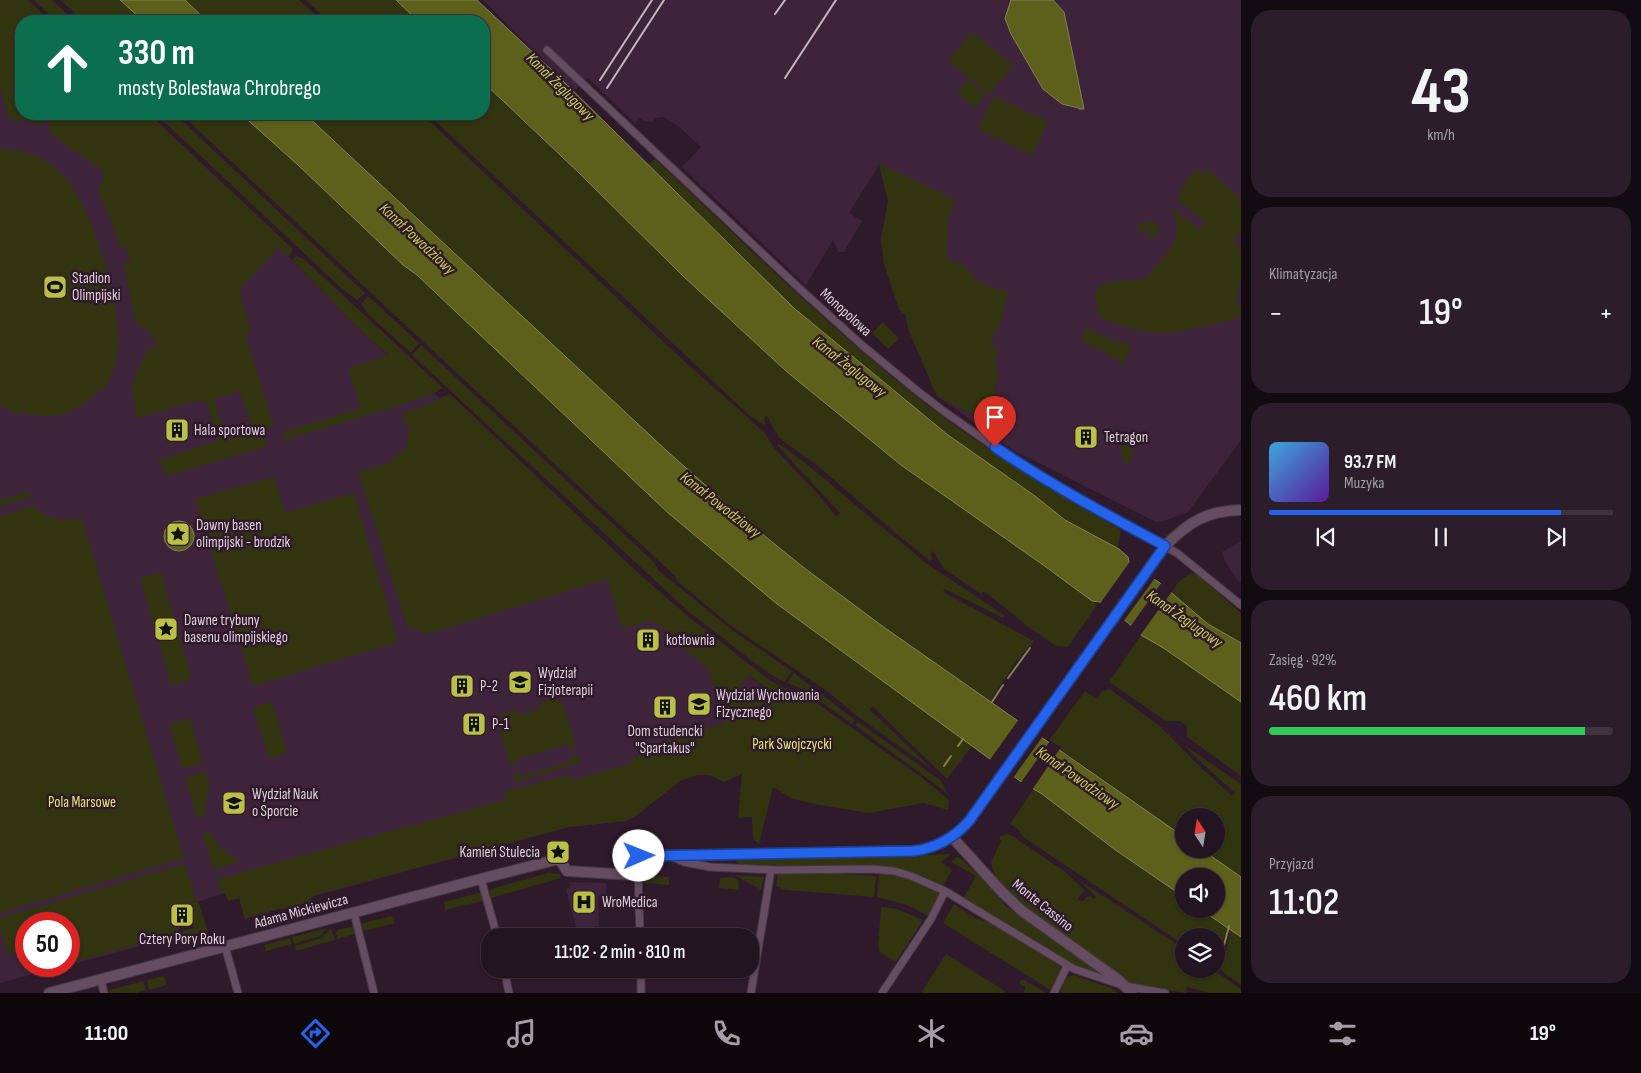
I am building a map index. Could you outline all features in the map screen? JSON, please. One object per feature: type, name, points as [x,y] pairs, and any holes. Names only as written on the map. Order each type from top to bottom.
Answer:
[{"type":"main road","points":[[638,872],[639,856],[670,856],[700,861],[914,851],[931,848],[952,837],[979,808],[1165,546],[1183,528],[1210,513],[1241,510]]},
{"type":"main road","name":"Monte Cassino","points":[[952,837],[1001,891],[1022,911],[1116,978],[1128,989]]},
{"type":"main road","name":"Adama Mickiewicza","points":[[49,993],[481,878],[560,860],[567,871],[573,872],[634,875],[638,872]]},
{"type":"street","name":"Monopolowa","points":[[547,50],[621,122],[846,332],[915,389],[1022,466],[1187,560],[1241,605]]},
{"type":"street","points":[[700,861],[771,870],[882,870],[911,876],[945,891],[1068,966],[1128,989],[1165,993]]},
{"type":"street","points":[[751,993],[771,870]]},
{"type":"street","points":[[638,872],[640,928]]},
{"type":"street","points":[[481,878],[495,928]]},
{"type":"street","points":[[882,993],[931,918],[945,891]]},
{"type":"street","points":[[354,912],[374,993]]},
{"type":"street","points":[[225,946],[238,993]]},
{"type":"street","points":[[1056,992],[1068,966]]},
{"type":"street","points":[[506,978],[509,993]]},
{"type":"street","points":[[641,978],[641,993]]},
{"type":"street","points":[[101,980],[104,993]]},
{"type":"shaded area","points":[[0,0],[15,0],[19,15],[15,15],[15,120],[143,120],[268,235],[368,338],[441,399],[678,621],[766,689],[724,782],[710,775],[697,775],[680,781],[637,815],[626,821],[569,827],[311,897],[312,902],[270,911],[270,913],[245,919],[239,898],[228,901],[225,893],[174,909],[181,935],[80,962],[80,912],[15,912],[15,977],[22,977],[0,983]]},
{"type":"shaded area","points":[[483,0],[1241,0],[1241,440],[1188,512],[1156,522],[1013,450],[937,396],[908,329],[906,316],[899,309],[884,263],[881,239],[888,202],[879,165],[849,213],[862,221],[844,252],[838,252],[833,240],[806,285],[682,167],[701,147],[678,126],[663,117],[656,118],[652,122],[644,121],[640,118],[635,123],[588,78],[574,91]]},
{"type":"shaded area","points":[[1241,541],[1241,583],[1225,561],[1222,552]]},
{"type":"shaded area","name":"WroMedica","points":[[569,882],[606,883],[606,896],[598,896],[599,926],[576,928],[566,889],[570,888]]},
{"type":"green space","points":[[0,0],[28,0],[44,15],[15,15],[15,120],[9,119],[0,86]]},
{"type":"green space","points":[[34,0],[52,0],[68,15],[50,15]]},
{"type":"green space","points":[[60,0],[119,0],[136,15],[76,15]]},
{"type":"green space","points":[[185,0],[299,0],[316,15],[201,15]]},
{"type":"green space","points":[[306,0],[396,0],[412,15],[322,15]]},
{"type":"green space","points":[[972,32],[1013,65],[990,94],[948,61]]},
{"type":"green space","points":[[968,80],[986,94],[975,108],[957,93]]},
{"type":"green space","points":[[490,90],[786,371],[1097,605],[1068,647],[1056,646],[1027,626],[984,591],[981,594],[944,569],[933,551],[930,553],[933,559],[930,561],[818,466],[779,438],[767,416],[764,418],[765,426],[749,415],[434,120],[490,120]]},
{"type":"green space","points":[[994,96],[1048,122],[1032,155],[978,129]]},
{"type":"green space","points":[[17,120],[46,120],[43,126]]},
{"type":"green space","points":[[51,120],[155,120],[293,249],[289,257],[279,247],[239,290],[251,332],[245,334],[273,424],[271,427],[259,431],[267,444],[262,448],[167,476],[158,460],[218,441],[207,403],[199,400],[137,418],[132,386],[150,346],[153,345],[154,349],[158,347],[155,338],[152,338],[149,331],[136,324],[124,264],[131,261],[126,247],[120,248],[111,220],[98,192],[104,177],[103,171],[54,135],[48,128]],"holes":[[[240,391],[253,432],[227,440],[214,399]]]},
{"type":"green space","points":[[162,120],[181,120],[365,293],[357,300],[341,288]]},
{"type":"green space","points":[[187,120],[248,120],[403,265],[417,275],[667,512],[777,604],[972,746],[947,779],[873,707],[869,709],[933,770],[861,719],[827,691],[730,625],[678,582],[675,576]]},
{"type":"green space","points":[[311,120],[428,120],[683,360],[764,432],[775,449],[836,516],[840,513],[777,445],[779,444],[807,464],[923,561],[1004,615],[1004,617],[945,589],[943,592],[1034,641],[1016,662],[990,701],[830,588],[738,514],[628,416]]},
{"type":"green space","name":"Stadion Olimpijski","points":[[0,149],[9,149],[35,156],[51,164],[64,176],[86,211],[95,233],[110,283],[118,329],[118,348],[113,370],[104,391],[100,388],[83,404],[64,414],[42,416],[20,412],[19,415],[0,405]]},
{"type":"green space","points":[[655,159],[824,318],[930,407],[1023,472],[1121,530],[1116,549],[1065,520],[1035,496],[948,435],[795,309],[648,164]]},
{"type":"green space","points":[[879,164],[944,194],[949,199],[955,199],[948,220],[947,259],[965,265],[975,281],[1009,293],[1006,298],[1001,322],[991,339],[993,346],[999,352],[995,359],[998,376],[995,386],[997,402],[995,409],[983,419],[937,396],[908,329],[906,316],[899,309],[884,263],[881,239],[888,202]]},
{"type":"green space","points":[[1199,169],[1205,174],[1208,170],[1241,199],[1241,234],[1238,233],[1235,244],[1241,249],[1241,278],[1236,303],[1241,305],[1241,317],[1180,331],[1150,332],[1107,320],[1096,314],[1099,309],[1095,297],[1100,286],[1115,282],[1144,280],[1171,248],[1177,234],[1177,226],[1171,207],[1200,229],[1206,223],[1177,200],[1181,193],[1180,191],[1189,178]]},
{"type":"green space","points":[[1151,221],[1158,228],[1155,237],[1145,238],[1151,230],[1134,231],[1141,224]]},
{"type":"green space","points":[[296,256],[304,259],[443,388],[435,393],[404,404],[281,441],[286,431],[361,408],[348,368],[389,355],[368,338],[292,260]]},
{"type":"green space","points":[[368,296],[419,343],[411,353],[369,315],[361,304]]},
{"type":"green space","points":[[883,322],[899,339],[888,349],[872,333]]},
{"type":"green space","points":[[1085,327],[1111,340],[1130,344],[1131,347],[1122,366],[1120,365],[1121,361],[1082,341]]},
{"type":"green space","points":[[421,345],[655,563],[658,570],[732,630],[792,671],[784,682],[768,673],[689,612],[412,355]]},
{"type":"green space","name":"Park Swojczycki","points":[[450,394],[636,571],[690,618],[771,681],[787,689],[804,694],[921,777],[949,800],[948,810],[923,803],[869,813],[793,799],[773,787],[759,844],[753,839],[752,817],[738,818],[742,774],[724,782],[710,775],[697,775],[680,781],[637,815],[626,821],[569,827],[312,896],[308,902],[280,910],[280,908],[245,919],[239,898],[228,901],[225,892],[221,893],[217,879],[505,800],[504,795],[507,791],[569,775],[571,781],[632,763],[631,758],[648,753],[646,747],[724,724],[709,670],[652,620],[622,629],[607,579],[427,634],[407,626],[358,472],[386,464],[405,449],[410,430],[401,415]],"holes":[[[748,675],[766,688],[757,702],[738,691]]]},
{"type":"green space","points":[[1124,438],[1126,438],[1134,453],[1127,465],[1123,461],[1121,454],[1121,445]]},
{"type":"green space","points":[[274,477],[285,513],[354,493],[398,642],[253,686],[195,499]]},
{"type":"green space","points":[[26,492],[33,496],[0,506],[0,500]]},
{"type":"green space","name":"Pola Marsowe","points":[[32,506],[50,517],[68,520],[82,519],[184,858],[0,913],[0,516]]},
{"type":"green space","name":"Dawne trybuny basenu olimpijskiego","points":[[161,572],[192,679],[171,685],[140,578]]},
{"type":"green space","points":[[1190,573],[1197,574],[1241,613],[1241,643],[1208,624],[1171,593],[1177,584]]},
{"type":"green space","points":[[1141,635],[1165,649],[1241,702],[1241,776],[1187,737],[1187,726],[1180,721],[1166,721],[1109,682]]},
{"type":"green space","points":[[794,673],[855,720],[852,724],[805,690],[787,683]]},
{"type":"green space","points":[[1110,689],[1161,727],[1232,796],[1235,793],[1184,745],[1241,784],[1241,877],[1214,858],[1225,858],[1225,808],[1175,808],[1175,831],[1063,751],[1047,743],[1085,691],[1097,699],[1102,691]]},
{"type":"green space","points":[[555,698],[563,704],[575,742],[574,747],[569,749],[568,744],[516,759],[517,765],[510,764],[497,723],[500,715],[517,709],[519,715],[541,708],[539,702]]},
{"type":"green space","points":[[272,701],[287,753],[269,758],[253,708]]},
{"type":"green space","points":[[190,718],[203,763],[185,768],[182,767],[169,724]]},
{"type":"green space","points":[[858,722],[940,780],[947,793],[855,725]]},
{"type":"green space","points":[[576,755],[580,758],[580,763],[515,782],[514,780],[515,774],[519,771],[521,776],[572,761],[571,756]]},
{"type":"green space","points":[[206,772],[210,785],[205,804],[205,817],[197,818],[186,780],[187,777]]},
{"type":"green space","points":[[1034,788],[1114,849],[1175,891],[1175,918],[1213,918],[1227,928],[1225,935],[1225,928],[1175,928],[1175,939],[1023,837],[1018,829],[1010,824]]},
{"type":"green space","points":[[209,831],[221,849],[240,862],[213,869],[203,835]]},
{"type":"green space","points":[[1006,834],[1011,835],[1067,873],[1084,890],[1078,899],[1082,902],[1087,897],[1090,896],[1094,899],[1096,897],[1079,880],[1175,943],[1175,978],[1225,978],[1241,989],[1241,993],[1209,993],[1187,987],[1186,993],[1129,983],[1106,965],[1035,917],[997,880],[991,862],[1001,841],[999,837]]},
{"type":"green space","points":[[952,854],[941,862],[952,870],[942,887],[911,874],[740,864],[737,863],[736,858],[871,856]]},
{"type":"green space","points":[[956,857],[960,858],[984,880],[1006,906],[1104,973],[1103,975],[1075,966],[963,899],[976,876],[951,862]]},
{"type":"green space","points":[[185,864],[196,901],[172,907],[179,934],[80,960],[80,912],[21,912]]},
{"type":"green space","points":[[842,872],[842,874],[876,876],[874,897],[786,890],[776,886],[778,873]]},
{"type":"green space","points":[[548,873],[560,874],[561,878],[491,898],[491,889]]},
{"type":"green space","points":[[879,873],[910,878],[940,892],[929,916],[907,905],[877,897]]},
{"type":"green space","points":[[644,876],[669,877],[669,885],[644,883]]},
{"type":"green space","points":[[736,876],[764,877],[761,890]]},
{"type":"green space","points":[[733,877],[738,880],[739,890],[719,888],[720,878]]},
{"type":"green space","points":[[478,893],[481,894],[482,901],[445,910],[444,902]]},
{"type":"green space","points":[[198,901],[208,933],[181,935],[180,932],[194,928],[187,904]]},
{"type":"green space","points":[[954,904],[977,919],[990,923],[1060,966],[1061,972],[1052,991],[943,923]]},
{"type":"green space","points":[[881,908],[897,909],[923,920],[896,962],[879,952]]},
{"type":"green space","points":[[15,914],[15,953],[8,955],[0,929],[0,918]]},
{"type":"green space","points":[[391,916],[395,923],[364,931],[362,925],[364,923]]},
{"type":"green space","points":[[353,927],[355,934],[337,939],[337,930]]},
{"type":"green space","points":[[327,928],[320,936],[294,944],[292,937]]},
{"type":"green space","points":[[330,929],[335,940],[296,951],[295,946],[322,938]]},
{"type":"green space","points":[[1230,929],[1241,937],[1241,985],[1225,973],[1225,950],[1227,950]]},
{"type":"green space","points":[[290,938],[292,944],[266,951],[264,945]]},
{"type":"green space","points":[[946,954],[1005,991],[1004,993],[921,993]]},
{"type":"green space","points":[[1073,975],[1111,988],[1118,993],[1062,993],[1060,987],[1068,976]]},
{"type":"green space","points":[[164,976],[167,985],[149,990],[147,980]]},
{"type":"green space","points":[[1022,979],[1045,993],[1023,993],[1026,987],[1019,983]]},
{"type":"green space","points":[[143,981],[146,990],[137,993],[108,993],[110,990]]},
{"type":"water","points":[[120,0],[185,0],[201,15],[136,15]]},
{"type":"water","name":"Kanał Żeglugowy","points":[[396,0],[477,0],[556,74],[795,309],[948,435],[1035,496],[1065,520],[1119,549],[1128,557],[1129,562],[1160,583],[1208,624],[1241,643],[1241,702],[1165,649],[1141,635],[1100,602],[1092,601],[901,465],[786,371],[683,276],[490,89],[490,15],[412,15]]},
{"type":"water","points":[[1011,0],[1053,0],[1064,12],[1084,109],[1062,104],[1043,89],[1011,34],[1005,18]]},
{"type":"water","name":"Kanał Powodziowy","points":[[248,120],[311,120],[667,451],[740,516],[803,567],[885,628],[1175,831],[1175,858],[1214,858],[1241,877],[1241,937],[1213,918],[1225,918],[1225,868],[1175,868],[1175,891],[1114,849],[1042,794],[1020,781],[777,604],[667,512],[417,275],[403,265]]},
{"type":"water","points":[[179,521],[190,525],[194,536],[190,547],[179,551],[168,547],[164,536],[168,525]]},
{"type":"pier","points":[[1131,560],[1155,578],[1123,622],[1099,605]]},
{"type":"pier","points":[[1162,582],[1173,590],[1139,637],[1130,627]]},
{"type":"pier","points":[[1019,719],[1043,736],[1013,778],[989,761]]},
{"type":"pier","points":[[1050,741],[1061,747],[1032,790],[1020,784]]},
{"type":"waterway","points":[[1008,678],[1030,648]]},
{"type":"waterway","points":[[992,702],[1003,685]]},
{"type":"waterway","points":[[958,746],[963,739]]},
{"type":"waterway","points":[[944,766],[951,756]]},
{"type":"waterway","points":[[1225,941],[1229,926]]},
{"type":"railway","points":[[600,80],[652,0]]},
{"type":"railway","points":[[607,88],[664,0]]},
{"type":"railway","points":[[775,14],[785,0]]},
{"type":"railway","points":[[785,78],[836,0]]},
{"type":"place","name":"Stadion Olimpijski","points":[[55,287]]},
{"type":"place","name":"Hala sportowa","points":[[177,430]]},
{"type":"place","name":"Tetragon","points":[[1086,437]]},
{"type":"place","name":"Dawny basen olimpijski - brodzik","points":[[178,534]]},
{"type":"place","name":"Dawne trybuny basenu olimpijskiego","points":[[166,629]]},
{"type":"place","name":"kotłownia","points":[[648,640]]},
{"type":"place","name":"Wydział Fizjoterapii","points":[[520,682]]},
{"type":"place","name":"P-2","points":[[462,686]]},
{"type":"place","name":"Wydział Wychowania Fizycznego","points":[[699,704]]},
{"type":"place","name":"Dom studencki \"Spartakus\"","points":[[665,707]]},
{"type":"place","name":"P-1","points":[[474,724]]},
{"type":"place","name":"Wydział Nauk o Sporcie","points":[[234,803]]},
{"type":"place","name":"Kamień Stulecia","points":[[558,852]]},
{"type":"place","name":"WroMedica","points":[[584,902]]},
{"type":"place","name":"Cztery Pory Roku","points":[[182,915]]},
{"type":"route","points":[[639,856],[924,850],[946,841],[969,821],[1165,546],[1082,501],[1022,466],[995,447]]}]
